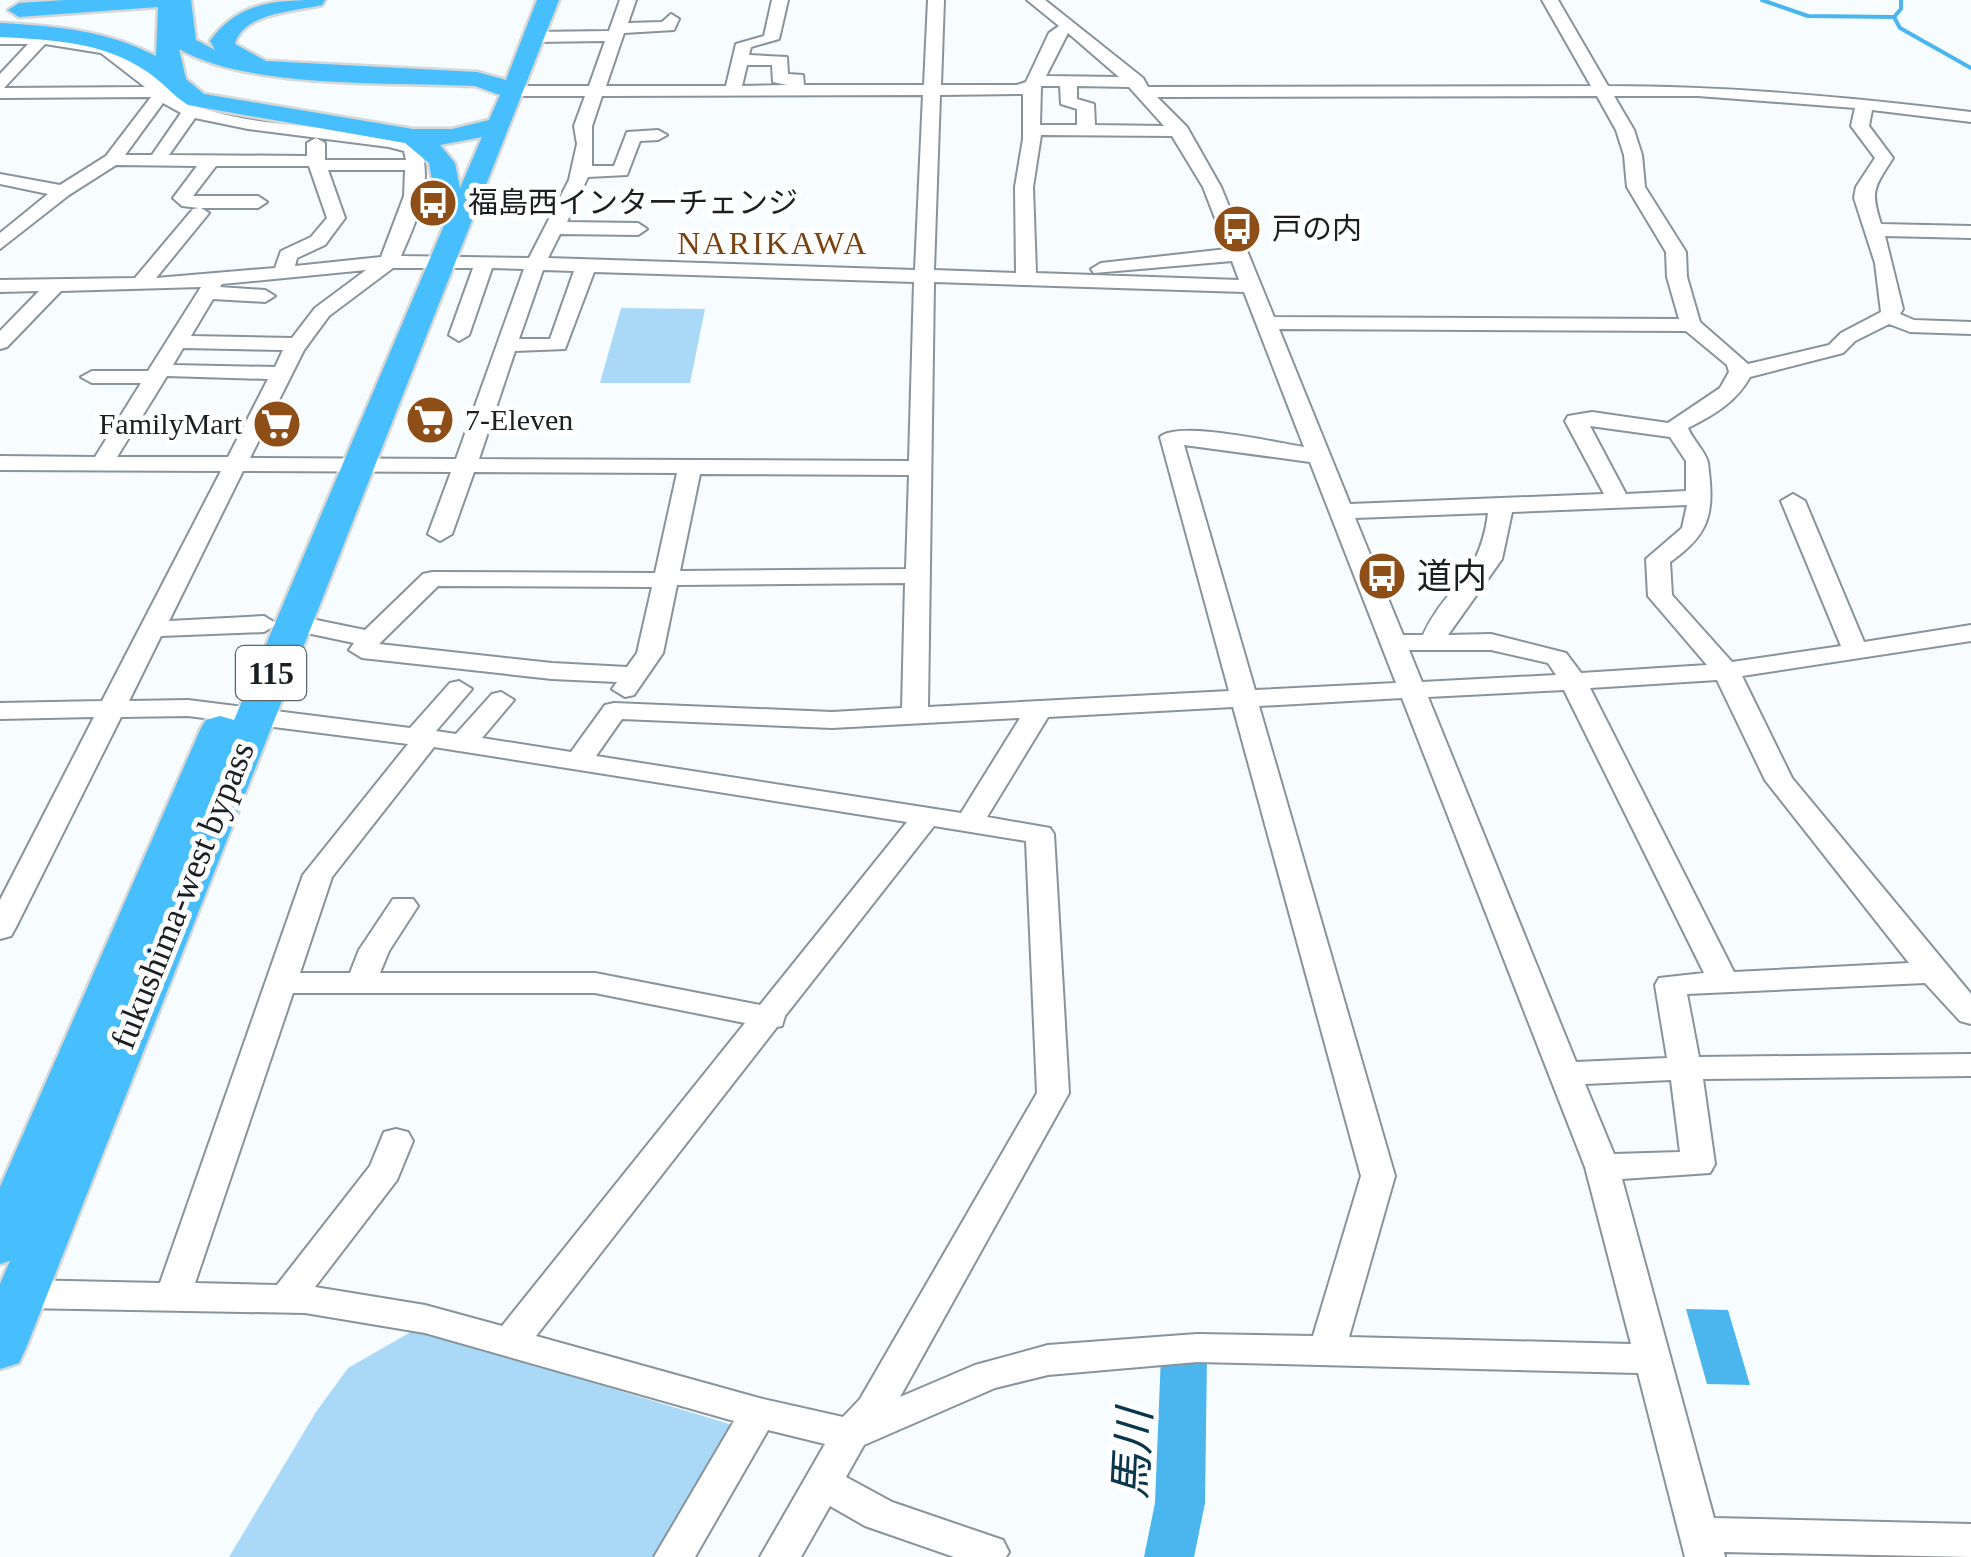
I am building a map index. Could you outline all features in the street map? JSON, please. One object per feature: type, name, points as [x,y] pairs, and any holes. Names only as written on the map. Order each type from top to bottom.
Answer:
[{"type":"highway","points":[[0,8],[67,0]]},
{"type":"highway","points":[[0,8],[159,0]]},
{"type":"highway","points":[[162,88],[170,0]]},
{"type":"highway","points":[[183,0],[182,34],[190,48],[224,62],[389,73],[507,68]]},
{"type":"highway","points":[[269,68],[234,56],[225,48],[223,37],[235,24],[258,13],[314,0]]},
{"type":"highway","name":"fukushima-west bypass","points":[[344,464],[406,262],[507,68],[548,0]]},
{"type":"highway","points":[[0,30],[65,33],[112,41],[162,88],[216,106],[413,137],[441,159],[447,174],[447,202]]},
{"type":"highway","points":[[413,137],[507,68]]},
{"type":"highway","name":"fukushima-west bypass","points":[[0,1244],[240,714],[344,464],[416,322],[406,262],[447,202],[507,68]]},
{"type":"highway","name":"fukushima-west bypass","points":[[0,1348],[240,714]]},
{"type":"street","points":[[440,534],[537,262],[570,203],[588,141],[583,126],[628,0]]},
{"type":"street","points":[[734,90],[744,44],[771,39],[780,0]]},
{"type":"street","points":[[915,716],[924,278],[936,0]]},
{"type":"street","points":[[1035,0],[1142,87],[1181,131],[1212,187],[1602,1167],[1702,1546],[1968,1546]]},
{"type":"street","points":[[1550,0],[1626,130],[1634,155],[1636,187],[1676,252],[1676,277],[1692,325],[1737,362],[1740,372],[1728,394],[1678,425],[1677,431],[1697,461],[1692,478],[1699,512],[1684,541],[1658,559],[1660,596],[1726,672],[1779,780],[1971,1013]]},
{"type":"street","points":[[507,68],[618,34],[668,27],[671,18]]},
{"type":"street","points":[[1028,280],[1024,187],[1032,130],[1033,84],[1057,32],[1070,26]]},
{"type":"street","points":[[618,34],[664,38]]},
{"type":"street","points":[[0,38],[74,42],[108,50],[191,111],[378,139],[412,148],[415,165],[404,228],[406,262]]},
{"type":"street","points":[[0,84],[40,40]]},
{"type":"street","points":[[740,60],[781,60],[778,78],[798,79],[795,90]]},
{"type":"street","points":[[507,68],[595,91],[1017,90],[1033,84],[1068,82],[1142,87],[1714,92],[1971,117]]},
{"type":"street","points":[[1068,82],[1069,104],[1086,104],[1086,130]]},
{"type":"street","points":[[0,93],[162,88]]},
{"type":"street","points":[[0,243],[63,191],[112,160],[162,88]]},
{"type":"street","points":[[1740,372],[1779,366],[1836,348],[1848,337],[1889,316],[1893,309],[1863,198],[1865,187],[1884,158],[1860,126],[1864,106]]},
{"type":"street","points":[[157,160],[191,111]]},
{"type":"street","points":[[283,272],[288,255],[318,241],[336,218],[317,163],[316,130]]},
{"type":"street","points":[[1032,130],[1181,131]]},
{"type":"street","points":[[579,172],[621,170],[633,136],[658,134]]},
{"type":"street","points":[[112,160],[415,165]]},
{"type":"street","points":[[210,160],[182,198],[189,202],[258,202]]},
{"type":"street","points":[[0,179],[63,191]]},
{"type":"street","points":[[140,285],[200,213]]},
{"type":"street","points":[[0,222],[22,222]]},
{"type":"street","points":[[557,228],[638,229]]},
{"type":"street","points":[[1874,230],[1971,232]]},
{"type":"street","points":[[1028,280],[1041,275],[1238,254]]},
{"type":"street","points":[[416,322],[461,328],[485,261]]},
{"type":"street","points":[[102,463],[164,374],[176,342],[211,286],[283,272],[406,262],[485,261],[1250,286]]},
{"type":"street","points":[[0,929],[297,344],[322,312],[406,262]]},
{"type":"street","points":[[509,345],[558,345],[587,263]]},
{"type":"street","points":[[0,286],[211,286],[257,296],[238,316]]},
{"type":"street","points":[[1,341],[54,286]]},
{"type":"street","points":[[0,316],[23,316]]},
{"type":"street","points":[[1889,316],[1910,326],[1971,328]]},
{"type":"street","points":[[1266,323],[1692,325]]},
{"type":"street","points":[[176,342],[297,344]]},
{"type":"street","points":[[92,377],[282,372]]},
{"type":"street","points":[[1618,500],[1576,420],[1677,431]]},
{"type":"street","points":[[1321,457],[1226,440],[1171,437],[1378,1176],[1328,1352]]},
{"type":"street","points":[[0,463],[920,468]]},
{"type":"street","points":[[578,762],[650,653],[690,465]]},
{"type":"street","points":[[1343,511],[1696,498]]},
{"type":"street","points":[[1793,502],[1856,652]]},
{"type":"street","points":[[1432,642],[1444,614],[1487,565],[1495,546],[1501,505]]},
{"type":"street","points":[[636,674],[552,671],[362,650],[432,579],[916,576]]},
{"type":"street","points":[[153,629],[278,624],[370,639]]},
{"type":"street","points":[[614,711],[805,720],[1573,682],[1726,672],[1971,633]]},
{"type":"street","points":[[1396,643],[1512,644],[1557,658],[1573,682],[1723,981]]},
{"type":"street","points":[[172,1298],[318,875],[459,689]]},
{"type":"street","points":[[463,744],[501,700]]},
{"type":"street","points":[[0,711],[113,708],[240,714],[422,737],[1040,834],[1053,1094],[873,1410],[851,1434],[780,1557]]},
{"type":"street","points":[[969,823],[1039,709]]},
{"type":"street","points":[[509,1343],[771,1018],[927,816]]},
{"type":"street","points":[[361,983],[374,950],[403,906]]},
{"type":"street","points":[[1602,1167],[1698,1164],[1670,985],[1934,972]]},
{"type":"street","points":[[282,983],[595,984],[771,1018]]},
{"type":"street","points":[[1566,1074],[1685,1068],[1971,1066]]},
{"type":"street","points":[[286,1299],[385,1171],[396,1140]]},
{"type":"street","points":[[22,1294],[286,1299],[371,1308],[424,1318],[759,1413],[851,1434],[988,1375],[1048,1360],[1197,1348],[1654,1359]]},
{"type":"street","points":[[674,1557],[759,1413]]},
{"type":"street","points":[[823,1483],[880,1514],[990,1552]]},
{"type":"shaded area","points":[[621,308],[705,309],[690,383],[600,383]]},
{"type":"shaded area","points":[[416,1329],[736,1426],[655,1557],[229,1557],[316,1412],[348,1368]]},
{"type":"water","points":[[1686,1309],[1728,1310],[1750,1385],[1707,1384]]},
{"type":"waterway","points":[[1762,0],[1808,16],[1894,17]]},
{"type":"waterway","points":[[1894,17],[1901,9],[1901,0]]},
{"type":"waterway","points":[[1894,17],[1900,28],[1971,68]]},
{"type":"waterway","name":"馬川","points":[[1169,1557],[1180,1503],[1184,1355]]},
{"type":"place","name":"福島西インターチェンジ","points":[[433,203]]},
{"type":"place","name":"戸の内","points":[[1237,229]]},
{"type":"place","name":"7-Eleven","points":[[430,420]]},
{"type":"place","name":"FamilyMart","points":[[277,424]]},
{"type":"place","name":"道内","points":[[1382,576]]},
{"type":"district","name":"NARIKAWA","points":[[773,243]]}]
